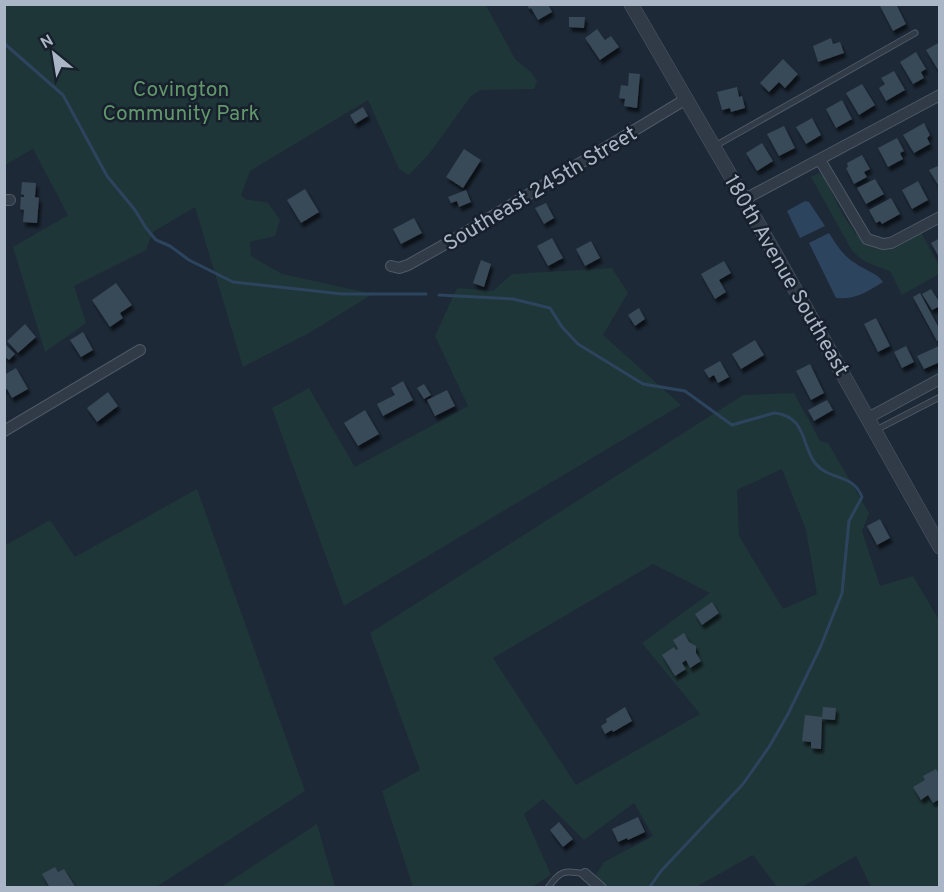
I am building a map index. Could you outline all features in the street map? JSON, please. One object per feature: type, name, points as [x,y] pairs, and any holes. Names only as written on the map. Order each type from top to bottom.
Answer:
[{"type":"street","name":"180th Avenue Southeast","points":[[631,4],[745,199],[875,431],[936,533],[939,547]]},
{"type":"street","points":[[745,199],[939,95]]},
{"type":"street","name":"Southeast 245th Street","points":[[390,266],[399,268],[408,265],[448,243],[686,99]]},
{"type":"street","points":[[820,160],[864,235],[875,242],[891,243],[939,217]]},
{"type":"street","points":[[6,425],[140,350]]},
{"type":"street","points":[[868,418],[939,379]]},
{"type":"street","points":[[585,874],[601,888]]},
{"type":"lane","points":[[714,147],[915,33]]},
{"type":"lane","points":[[875,431],[939,397]]},
{"type":"lane","points":[[548,888],[555,877],[561,873],[585,874]]},
{"type":"green space","name":"Covington Community Park","points":[[5,5],[486,5],[515,59],[531,72],[537,81],[534,89],[480,90],[471,96],[429,154],[409,175],[399,169],[368,100],[250,171],[241,195],[245,199],[268,203],[280,220],[275,236],[250,242],[251,256],[282,274],[373,294],[309,333],[243,367],[195,207],[153,232],[146,250],[74,286],[86,323],[45,352],[13,247],[68,215],[33,149],[5,165]]},
{"type":"green space","points":[[819,173],[824,177],[842,213],[859,237],[869,245],[881,249],[893,248],[921,232],[939,266],[939,274],[902,295],[890,271],[864,260],[851,249],[811,177]]},
{"type":"green space","points":[[612,268],[628,293],[603,335],[681,405],[344,606],[272,408],[309,388],[355,467],[468,406],[435,336],[457,288],[493,291],[512,274]]},
{"type":"green space","points":[[794,393],[820,441],[828,443],[869,513],[862,531],[880,586],[913,576],[939,620],[939,887],[871,887],[856,856],[802,887],[777,887],[753,855],[696,887],[588,887],[604,862],[653,836],[634,803],[584,840],[543,799],[524,814],[551,875],[532,887],[413,887],[382,791],[420,770],[370,633],[743,395]],"holes":[[[782,469],[806,530],[817,594],[783,609],[739,536],[737,490]],[[653,564],[710,593],[642,643],[700,714],[576,785],[493,658]]]},
{"type":"green space","points":[[197,489],[305,791],[156,887],[5,887],[4,546],[50,520],[75,557]]},
{"type":"green space","points":[[317,824],[335,887],[221,887]]},
{"type":"water","points":[[805,201],[809,202],[825,226],[800,238],[787,211]]},
{"type":"water","points":[[829,233],[847,257],[883,282],[855,296],[836,298],[809,243]]},
{"type":"building","points":[[527,4],[548,4],[552,12],[538,20]]},
{"type":"building","points":[[879,4],[896,4],[906,24],[893,31]]},
{"type":"building","points":[[569,17],[585,17],[584,28],[569,27]]},
{"type":"building","points":[[597,29],[605,40],[611,36],[619,47],[600,60],[585,38]]},
{"type":"building","points":[[831,38],[833,44],[840,42],[844,53],[818,62],[813,46]]},
{"type":"building","points":[[940,42],[940,73],[926,50]]},
{"type":"building","points":[[916,52],[926,69],[921,72],[924,78],[913,84],[900,62]]},
{"type":"building","points":[[783,59],[798,74],[785,88],[779,82],[769,92],[760,83]]},
{"type":"building","points":[[894,71],[905,90],[886,101],[879,88],[885,84],[881,78]]},
{"type":"building","points":[[629,73],[640,74],[637,108],[624,106],[625,99],[619,98],[621,85],[628,86]]},
{"type":"building","points":[[862,84],[875,105],[859,115],[846,93]]},
{"type":"building","points":[[737,87],[745,108],[731,112],[730,108],[722,110],[717,92]]},
{"type":"building","points":[[842,100],[852,119],[836,128],[826,109]]},
{"type":"building","points":[[363,107],[368,116],[355,124],[350,115]]},
{"type":"building","points":[[812,118],[821,135],[806,144],[796,127]]},
{"type":"building","points":[[924,123],[930,135],[927,138],[930,144],[914,153],[903,135]]},
{"type":"building","points":[[784,126],[795,148],[779,156],[767,134]]},
{"type":"building","points":[[897,138],[904,151],[900,153],[903,159],[888,167],[878,148]]},
{"type":"building","points":[[762,143],[773,161],[757,171],[746,153]]},
{"type":"building","points":[[464,149],[481,160],[463,188],[446,177]]},
{"type":"building","points":[[862,155],[870,169],[864,172],[867,177],[854,184],[846,168],[847,163]]},
{"type":"building","points":[[940,165],[940,188],[929,170]]},
{"type":"building","points":[[875,179],[884,194],[866,204],[857,188]]},
{"type":"building","points":[[918,181],[928,200],[912,209],[902,190]]},
{"type":"building","points":[[22,182],[36,183],[35,197],[39,198],[37,223],[23,222],[24,210],[20,209],[21,197],[24,197],[21,194]]},
{"type":"building","points":[[305,189],[319,212],[301,223],[287,200]]},
{"type":"building","points":[[466,190],[471,202],[459,207],[457,201],[451,203],[448,197]]},
{"type":"building","points":[[891,198],[900,214],[882,224],[880,221],[876,223],[869,210]]},
{"type":"building","points":[[546,203],[554,218],[544,224],[535,208]]},
{"type":"building","points":[[414,218],[422,233],[401,244],[393,229]]},
{"type":"building","points":[[552,238],[563,258],[548,266],[537,246]]},
{"type":"building","points":[[940,238],[940,259],[931,243]]},
{"type":"building","points":[[591,241],[600,258],[585,266],[576,249]]},
{"type":"building","points":[[481,260],[491,264],[484,287],[473,283]]},
{"type":"building","points":[[724,261],[731,273],[719,280],[726,292],[715,299],[701,274]]},
{"type":"building","points":[[116,283],[132,305],[120,313],[123,318],[110,327],[92,300]]},
{"type":"building","points":[[931,289],[940,303],[940,306],[932,310],[922,294]]},
{"type":"building","points":[[920,293],[940,330],[940,339],[937,341],[913,297]]},
{"type":"building","points":[[639,308],[645,319],[635,326],[628,315]]},
{"type":"building","points":[[876,318],[890,346],[878,352],[864,324]]},
{"type":"building","points":[[25,324],[36,337],[18,353],[7,341]]},
{"type":"building","points":[[83,332],[93,350],[81,357],[70,340]]},
{"type":"building","points":[[755,340],[764,355],[741,369],[732,354]]},
{"type":"building","points":[[4,343],[15,354],[9,360],[4,356]]},
{"type":"building","points":[[906,346],[914,362],[902,368],[894,352]]},
{"type":"building","points":[[939,346],[940,362],[924,369],[917,356]]},
{"type":"building","points":[[720,361],[729,377],[718,383],[714,375],[709,378],[704,370]]},
{"type":"building","points":[[810,364],[824,393],[811,400],[796,371]]},
{"type":"building","points":[[16,368],[28,389],[12,398],[7,389],[4,390],[4,375]]},
{"type":"building","points":[[403,381],[413,400],[383,416],[377,404],[395,395],[391,388]]},
{"type":"building","points":[[424,384],[431,395],[424,399],[417,388]]},
{"type":"building","points":[[447,390],[455,406],[435,416],[427,400]]},
{"type":"building","points":[[108,392],[118,406],[97,422],[87,408]]},
{"type":"building","points":[[827,400],[833,410],[814,421],[808,410]]},
{"type":"building","points":[[365,410],[379,434],[358,446],[344,423]]},
{"type":"building","points":[[880,519],[890,538],[877,545],[867,526]]},
{"type":"building","points":[[712,602],[719,613],[702,625],[695,614]]},
{"type":"building","points":[[684,633],[689,642],[696,646],[696,653],[701,661],[690,668],[686,660],[682,663],[686,669],[675,676],[662,655],[674,647],[678,649],[673,640]]},
{"type":"building","points":[[625,707],[632,721],[605,734],[601,726],[607,722],[606,719]]},
{"type":"building","points":[[823,707],[836,708],[835,720],[822,719],[821,749],[811,748],[811,742],[802,741],[805,715],[822,717]]},
{"type":"building","points":[[936,769],[940,775],[940,799],[933,803],[928,795],[921,800],[913,787],[925,780],[923,776]]},
{"type":"building","points":[[638,817],[645,832],[618,842],[612,829]]},
{"type":"building","points":[[559,822],[573,839],[563,847],[550,830]]},
{"type":"building","points":[[55,867],[58,872],[64,869],[76,888],[50,888],[42,874]]},
{"type":"waterway","points":[[4,41],[63,95],[107,176],[156,240],[170,246],[189,260],[233,282],[342,294],[426,294]]},
{"type":"waterway","points":[[439,295],[513,299],[550,308],[562,327],[578,344],[643,384],[685,391],[732,425],[774,413],[785,415],[798,425],[815,463],[827,473],[853,484],[862,497],[849,521],[842,593],[820,648],[788,714],[769,747],[743,784],[661,871],[649,888]]}]
